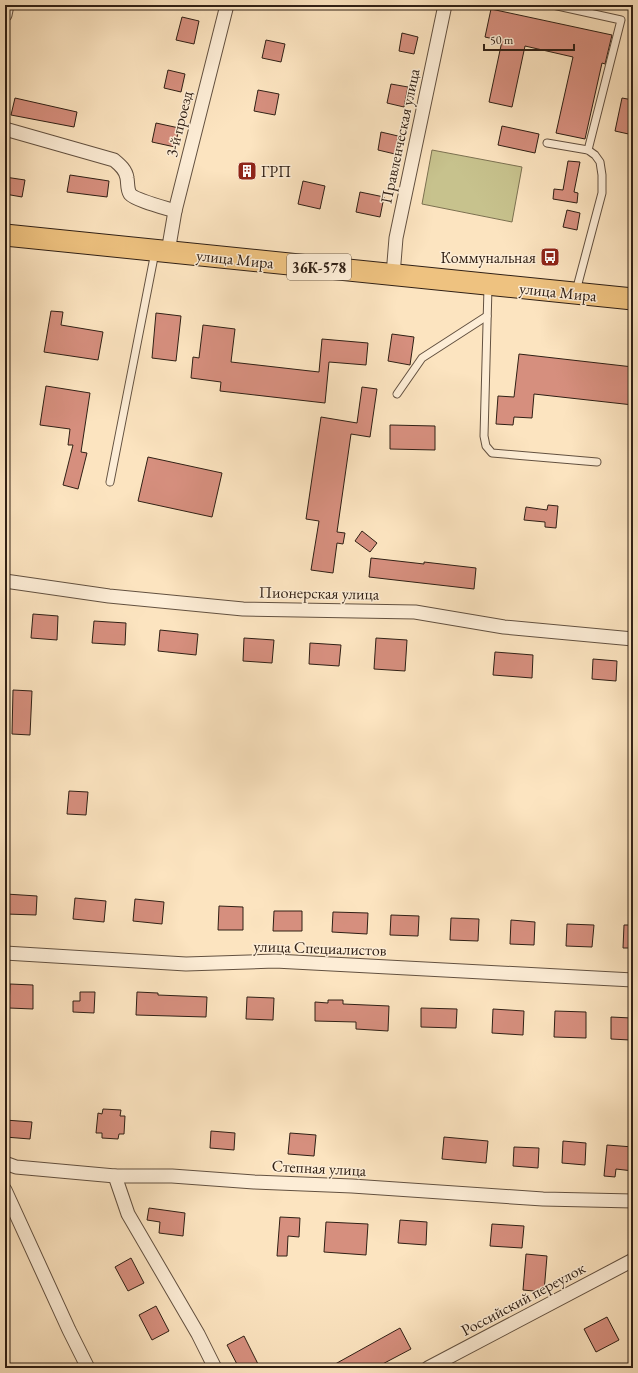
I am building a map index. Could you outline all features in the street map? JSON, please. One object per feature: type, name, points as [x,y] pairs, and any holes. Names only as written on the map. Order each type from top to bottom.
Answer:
[{"type":"main road","name":"улица Мира","points":[[5,235],[633,299]]},
{"type":"street","points":[[5,15],[7,5]]},
{"type":"street","name":"3-й проезд","points":[[162,251],[175,211],[227,5]]},
{"type":"street","name":"Правленческая улица","points":[[393,275],[396,238],[445,5]]},
{"type":"street","points":[[5,129],[114,160],[123,168],[127,177],[130,193],[136,198],[175,211]]},
{"type":"street","name":"Пионерская улица","points":[[5,581],[109,596],[243,609],[415,612],[504,627],[633,639]]},
{"type":"street","name":"улица Специалистов","points":[[5,953],[186,964],[275,961],[633,980]]},
{"type":"street","name":"Степная улица","points":[[5,1163],[16,1167],[115,1176],[172,1176],[543,1199],[633,1202]]},
{"type":"street","points":[[115,1176],[128,1214],[198,1334],[214,1368]]},
{"type":"street","points":[[5,1190],[88,1368]]},
{"type":"street","name":"Российский переулок","points":[[428,1368],[633,1260]]},
{"type":"lane","points":[[553,5],[622,20],[588,150]]},
{"type":"lane","points":[[547,143],[588,150],[595,155],[600,162],[602,193],[576,293]]},
{"type":"lane","points":[[110,482],[162,251]]},
{"type":"lane","points":[[488,284],[484,436],[486,446],[492,453],[597,462]]},
{"type":"lane","points":[[397,394],[422,358],[487,316]]},
{"type":"shaded area","points":[[432,150],[522,167],[512,222],[422,204]]},
{"type":"building","points":[[491,9],[612,35],[605,64],[602,63],[585,139],[556,133],[573,57],[525,46],[512,107],[489,102],[502,41],[485,37]]},
{"type":"building","points":[[182,17],[199,21],[194,44],[176,40]]},
{"type":"building","points":[[402,33],[418,37],[414,54],[399,51]]},
{"type":"building","points":[[266,40],[285,44],[281,62],[262,58]]},
{"type":"building","points":[[168,70],[185,74],[181,92],[164,88]]},
{"type":"building","points":[[391,84],[408,87],[404,107],[387,103]]},
{"type":"building","points":[[258,90],[279,94],[275,115],[254,111]]},
{"type":"building","points":[[15,98],[77,112],[74,127],[11,115]]},
{"type":"building","points":[[622,98],[633,100],[633,135],[615,131]]},
{"type":"building","points":[[156,123],[179,128],[175,147],[152,142]]},
{"type":"building","points":[[502,126],[539,134],[535,153],[498,145]]},
{"type":"building","points":[[381,132],[398,136],[395,154],[378,150]]},
{"type":"building","points":[[568,161],[580,162],[574,192],[578,193],[577,203],[553,199],[554,189],[563,190]]},
{"type":"building","name":"ГРП","points":[[242,164],[253,165],[251,178],[240,176]]},
{"type":"building","points":[[70,175],[109,181],[107,197],[67,192]]},
{"type":"building","points":[[5,177],[25,180],[22,197],[5,194]]},
{"type":"building","points":[[303,181],[325,186],[320,209],[298,204]]},
{"type":"building","points":[[360,192],[384,197],[380,217],[356,212]]},
{"type":"building","points":[[567,210],[580,213],[577,230],[563,227]]},
{"type":"building","points":[[51,311],[63,312],[61,325],[103,332],[98,360],[44,352]]},
{"type":"building","points":[[156,313],[181,316],[176,361],[152,358]]},
{"type":"building","points":[[203,325],[235,329],[231,362],[319,372],[322,339],[368,343],[366,365],[329,362],[325,403],[220,391],[221,382],[191,378],[193,357],[199,358]]},
{"type":"building","points":[[392,334],[414,337],[410,365],[388,361]]},
{"type":"building","points":[[519,354],[633,367],[633,405],[534,394],[532,418],[514,417],[513,425],[496,424],[498,396],[514,397]]},
{"type":"building","points":[[46,386],[90,393],[81,452],[87,453],[78,489],[63,485],[73,445],[68,445],[70,429],[40,425]]},
{"type":"building","points":[[362,387],[377,389],[370,437],[351,434],[337,532],[345,533],[343,544],[337,543],[333,573],[311,570],[319,521],[306,519],[321,417],[357,423]]},
{"type":"building","points":[[390,425],[435,426],[435,450],[390,449]]},
{"type":"building","points":[[148,457],[222,473],[212,517],[138,501]]},
{"type":"building","points":[[548,505],[558,506],[556,528],[545,527],[545,522],[524,520],[526,507],[547,510]]},
{"type":"building","points":[[362,531],[377,543],[370,552],[355,541]]},
{"type":"building","points":[[371,558],[476,568],[474,589],[369,577]]},
{"type":"building","points":[[33,614],[58,616],[57,640],[31,638]]},
{"type":"building","points":[[94,621],[126,623],[125,645],[92,643]]},
{"type":"building","points":[[160,630],[198,634],[196,655],[158,651]]},
{"type":"building","points":[[244,638],[274,640],[272,663],[243,661]]},
{"type":"building","points":[[376,638],[407,640],[405,671],[374,669]]},
{"type":"building","points":[[310,643],[341,645],[339,666],[309,664]]},
{"type":"building","points":[[495,652],[533,655],[532,678],[493,675]]},
{"type":"building","points":[[593,659],[617,661],[616,681],[592,679]]},
{"type":"building","points":[[13,690],[32,691],[30,735],[12,734]]},
{"type":"building","points":[[69,791],[88,792],[86,815],[67,814]]},
{"type":"building","points":[[6,894],[37,896],[36,915],[6,914]]},
{"type":"building","points":[[75,898],[106,901],[104,922],[73,919]]},
{"type":"building","points":[[135,899],[164,902],[162,924],[133,921]]},
{"type":"building","points":[[219,906],[243,907],[243,930],[218,930]]},
{"type":"building","points":[[274,911],[302,911],[302,931],[273,931]]},
{"type":"building","points":[[333,912],[368,913],[367,934],[332,932]]},
{"type":"building","points":[[391,915],[419,916],[418,936],[390,935]]},
{"type":"building","points":[[451,918],[479,919],[478,941],[450,940]]},
{"type":"building","points":[[511,920],[535,922],[534,945],[510,944]]},
{"type":"building","points":[[567,924],[594,925],[592,947],[566,946]]},
{"type":"building","points":[[624,925],[633,925],[633,948],[623,948]]},
{"type":"building","points":[[10,984],[33,985],[33,1009],[9,1008]]},
{"type":"building","points":[[80,992],[95,992],[94,1013],[73,1012],[73,1001],[80,1001]]},
{"type":"building","points":[[137,992],[158,993],[158,995],[207,997],[206,1017],[136,1015]]},
{"type":"building","points":[[247,997],[274,998],[273,1020],[246,1019]]},
{"type":"building","points":[[328,1000],[343,1000],[343,1004],[389,1006],[388,1031],[356,1029],[356,1022],[315,1021],[315,1002],[328,1003]]},
{"type":"building","points":[[421,1008],[457,1009],[456,1028],[421,1027]]},
{"type":"building","points":[[493,1009],[524,1011],[523,1035],[492,1033]]},
{"type":"building","points":[[555,1011],[586,1012],[586,1038],[554,1037]]},
{"type":"building","points":[[611,1017],[631,1018],[630,1040],[611,1039]]},
{"type":"building","points":[[103,1109],[121,1110],[120,1116],[125,1116],[124,1134],[119,1134],[118,1139],[102,1138],[102,1133],[96,1133],[98,1113],[102,1114]]},
{"type":"building","points":[[5,1120],[32,1122],[30,1139],[5,1137]]},
{"type":"building","points":[[211,1131],[235,1133],[234,1150],[210,1148]]},
{"type":"building","points":[[290,1133],[316,1135],[314,1156],[288,1154]]},
{"type":"building","points":[[444,1137],[488,1141],[486,1163],[442,1159]]},
{"type":"building","points":[[563,1141],[586,1143],[585,1165],[562,1163]]},
{"type":"building","points":[[607,1145],[633,1147],[633,1171],[616,1169],[615,1177],[604,1176]]},
{"type":"building","points":[[514,1147],[539,1148],[538,1168],[513,1166]]},
{"type":"building","points":[[149,1208],[185,1213],[183,1236],[159,1233],[160,1222],[147,1220]]},
{"type":"building","points":[[280,1217],[300,1218],[299,1237],[288,1236],[287,1256],[277,1256]]},
{"type":"building","points":[[400,1220],[427,1222],[426,1245],[398,1243]]},
{"type":"building","points":[[326,1222],[368,1224],[366,1255],[324,1252]]},
{"type":"building","points":[[492,1224],[524,1226],[522,1248],[490,1246]]},
{"type":"building","points":[[526,1254],[547,1256],[544,1292],[523,1290]]},
{"type":"building","points":[[131,1258],[144,1283],[128,1291],[115,1267]]},
{"type":"building","points":[[156,1306],[169,1331],[152,1340],[139,1315]]},
{"type":"building","points":[[607,1317],[619,1340],[596,1352],[584,1329]]},
{"type":"building","points":[[400,1328],[411,1349],[375,1368],[328,1368]]},
{"type":"building","points":[[244,1336],[258,1364],[249,1368],[239,1368],[227,1345]]},
{"type":"place","name":"ГРП","points":[[247,171]]},
{"type":"place","name":"Коммунальная","points":[[550,257]]}]
